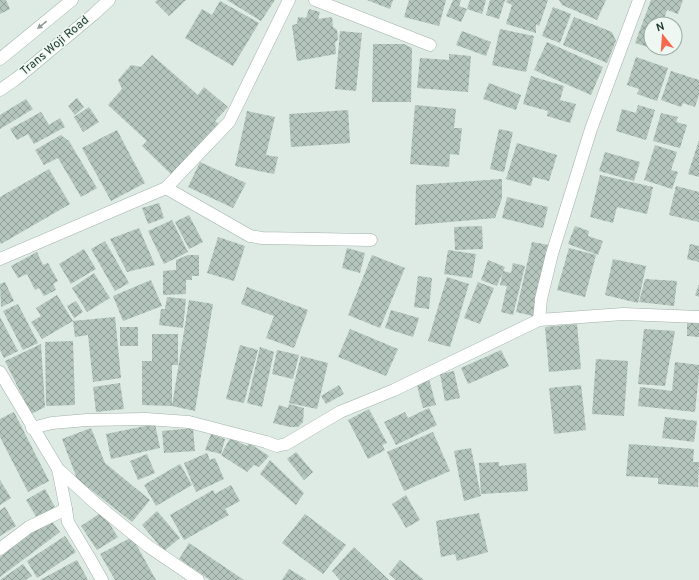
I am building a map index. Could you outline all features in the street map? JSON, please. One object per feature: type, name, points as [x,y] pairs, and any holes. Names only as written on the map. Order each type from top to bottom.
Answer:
[{"type":"street","name":"Trans Woji Road","points":[[0,59],[72,0]]},
{"type":"street","name":"Trans Woji Road","points":[[0,90],[16,79],[94,14],[108,0]]},
{"type":"street","points":[[0,259],[166,188],[229,122],[289,0]]},
{"type":"street","points":[[314,0],[430,45]]},
{"type":"street","points":[[539,320],[541,299],[552,254],[588,136],[639,0]]},
{"type":"street","points":[[166,188],[250,236],[262,238],[371,240]]},
{"type":"street","points":[[32,428],[52,423],[73,421],[146,419],[189,422],[277,446],[286,444],[340,412],[394,390],[539,320],[623,314],[699,317]]},
{"type":"street","points":[[0,372],[32,428],[58,469],[95,503],[148,546],[198,580]]},
{"type":"street","points":[[58,469],[68,522],[102,580]]},
{"type":"street","points":[[0,549],[28,528],[66,509]]},
{"type":"building","points":[[0,0],[6,0],[10,9],[0,14]]},
{"type":"building","points":[[157,0],[186,0],[169,16],[155,2]]},
{"type":"building","points":[[227,0],[275,0],[261,21]]},
{"type":"building","points":[[367,0],[393,0],[390,9]]},
{"type":"building","points":[[409,0],[446,0],[439,26],[404,17]]},
{"type":"building","points":[[453,0],[461,0],[459,6],[467,9],[461,22],[446,16]]},
{"type":"building","points":[[470,0],[486,0],[482,14],[467,9]]},
{"type":"building","points":[[490,0],[505,0],[499,19],[486,15]]},
{"type":"building","points":[[507,0],[548,0],[539,26],[536,24],[536,33],[506,24],[512,5],[506,2]]},
{"type":"building","points":[[559,0],[606,0],[597,20],[562,5]]},
{"type":"building","points":[[651,0],[683,0],[678,14],[667,10],[665,16],[645,16]]},
{"type":"building","points":[[220,1],[259,23],[233,66],[185,38],[202,9],[212,15]]},
{"type":"building","points":[[553,7],[571,14],[560,43],[542,36]]},
{"type":"building","points":[[309,9],[320,12],[318,19],[332,17],[333,27],[337,30],[338,39],[335,43],[336,54],[297,61],[292,25],[297,24],[298,17],[306,18]]},
{"type":"building","points":[[574,17],[612,32],[616,41],[607,63],[563,45]]},
{"type":"building","points":[[643,22],[643,46],[635,43]]},
{"type":"building","points":[[500,29],[534,36],[526,72],[492,65]]},
{"type":"building","points":[[340,31],[362,33],[356,91],[335,89]]},
{"type":"building","points":[[462,31],[491,42],[486,56],[456,45]]},
{"type":"building","points":[[547,42],[603,67],[591,95],[534,70]]},
{"type":"building","points":[[373,44],[404,44],[412,48],[411,102],[372,102]]},
{"type":"building","points":[[449,54],[471,56],[468,92],[417,88],[420,58],[449,60]]},
{"type":"building","points":[[152,55],[198,95],[204,87],[228,107],[215,121],[219,124],[172,175],[142,146],[147,141],[108,105],[122,89],[118,80],[131,65],[141,67]]},
{"type":"building","points":[[636,57],[668,68],[657,101],[637,94],[639,89],[627,85]]},
{"type":"building","points":[[671,71],[699,80],[699,95],[695,107],[683,103],[681,107],[661,100]]},
{"type":"building","points":[[531,76],[564,86],[560,100],[576,104],[570,123],[547,116],[548,111],[523,104]]},
{"type":"building","points":[[489,83],[521,95],[516,110],[483,99]]},
{"type":"building","points":[[77,98],[84,107],[75,115],[68,106]]},
{"type":"building","points":[[26,99],[33,109],[0,129],[0,115]]},
{"type":"building","points":[[415,105],[456,109],[454,128],[462,128],[459,155],[450,154],[449,167],[410,164]]},
{"type":"building","points":[[638,105],[655,110],[646,140],[616,131],[622,109],[636,113]]},
{"type":"building","points":[[89,107],[99,122],[83,132],[74,117]]},
{"type":"building","points":[[348,110],[350,143],[291,147],[289,114]]},
{"type":"building","points":[[247,111],[275,117],[266,155],[278,157],[274,174],[235,166]]},
{"type":"building","points":[[41,112],[49,125],[60,118],[65,127],[34,144],[28,134],[17,140],[10,129]]},
{"type":"building","points":[[661,113],[678,117],[676,122],[687,125],[680,148],[653,141]]},
{"type":"building","points":[[499,129],[513,132],[504,172],[490,169]]},
{"type":"building","points":[[117,130],[145,183],[111,201],[82,148]]},
{"type":"building","points":[[61,135],[69,141],[97,188],[81,197],[58,158],[44,165],[35,150]]},
{"type":"building","points":[[699,140],[699,177],[688,174]]},
{"type":"building","points":[[517,143],[557,155],[549,181],[533,177],[531,186],[506,179]]},
{"type":"building","points":[[655,145],[677,152],[671,170],[678,172],[672,189],[644,180]]},
{"type":"building","points":[[605,152],[640,162],[634,181],[599,171]]},
{"type":"building","points":[[200,162],[246,183],[233,208],[188,187]]},
{"type":"building","points":[[49,169],[70,204],[1,244],[0,197]]},
{"type":"building","points":[[600,175],[653,187],[647,214],[617,207],[613,223],[590,217]]},
{"type":"building","points":[[502,179],[502,198],[495,218],[415,225],[416,185]]},
{"type":"building","points":[[676,186],[699,192],[699,222],[669,215]]},
{"type":"building","points":[[507,197],[548,207],[543,228],[502,218]]},
{"type":"building","points":[[159,203],[164,218],[148,224],[142,208]]},
{"type":"building","points":[[189,215],[203,242],[189,249],[175,222]]},
{"type":"building","points":[[172,220],[188,252],[164,264],[148,231]]},
{"type":"building","points":[[482,226],[483,249],[455,250],[454,227]]},
{"type":"building","points":[[575,226],[589,231],[588,236],[603,241],[598,255],[568,244]]},
{"type":"building","points":[[139,228],[155,265],[127,272],[110,239]]},
{"type":"building","points":[[218,237],[245,246],[234,281],[207,273]]},
{"type":"building","points":[[105,241],[129,283],[115,291],[91,249]]},
{"type":"building","points":[[532,242],[549,245],[533,316],[516,312]]},
{"type":"building","points":[[690,244],[699,246],[699,262],[687,259]]},
{"type":"building","points":[[347,248],[365,253],[360,273],[342,268]]},
{"type":"building","points":[[569,248],[596,255],[585,297],[557,290]]},
{"type":"building","points":[[84,249],[96,269],[71,284],[59,264]]},
{"type":"building","points":[[448,250],[476,254],[472,278],[444,274]]},
{"type":"building","points":[[37,252],[43,265],[48,263],[58,281],[53,284],[56,290],[44,296],[39,288],[35,290],[27,274],[18,278],[11,266]]},
{"type":"building","points":[[188,255],[199,255],[199,276],[192,276],[192,280],[186,280],[186,294],[163,295],[163,271],[176,270],[176,260]]},
{"type":"building","points":[[372,255],[405,268],[380,328],[348,315]]},
{"type":"building","points":[[613,259],[646,266],[638,303],[605,295]]},
{"type":"building","points":[[488,260],[505,267],[497,286],[481,280]]},
{"type":"building","points":[[513,263],[525,266],[513,315],[501,312],[507,286],[500,285],[503,271],[511,273]]},
{"type":"building","points":[[94,273],[110,298],[87,312],[72,288]]},
{"type":"building","points":[[418,276],[432,278],[429,309],[414,307]]},
{"type":"building","points":[[447,277],[469,284],[450,347],[428,341]]},
{"type":"building","points":[[645,279],[677,281],[674,306],[639,302]]},
{"type":"building","points":[[151,280],[162,306],[123,321],[113,296]]},
{"type":"building","points":[[5,282],[14,301],[1,307],[0,284]]},
{"type":"building","points":[[478,282],[494,288],[480,324],[464,318]]},
{"type":"building","points":[[699,284],[699,297],[695,295]]},
{"type":"building","points":[[247,287],[308,310],[294,348],[266,338],[274,316],[241,304]]},
{"type":"building","points":[[57,295],[73,321],[42,339],[31,322],[41,316],[36,308]]},
{"type":"building","points":[[167,297],[186,299],[183,328],[159,325],[161,309],[165,309]]},
{"type":"building","points":[[189,300],[213,304],[195,411],[172,406]]},
{"type":"building","points":[[76,301],[83,312],[74,318],[67,306]]},
{"type":"building","points":[[18,304],[38,343],[23,350],[3,311]]},
{"type":"building","points":[[391,310],[419,318],[413,337],[385,328]]},
{"type":"building","points":[[0,317],[18,351],[4,358],[0,350]]},
{"type":"building","points":[[115,317],[121,378],[93,382],[88,335],[75,337],[73,321]]},
{"type":"building","points":[[687,322],[699,323],[699,337],[687,336]]},
{"type":"building","points":[[577,324],[581,369],[549,372],[545,327]]},
{"type":"building","points":[[120,327],[138,327],[138,346],[120,346]]},
{"type":"building","points":[[350,329],[398,349],[386,376],[338,357]]},
{"type":"building","points":[[644,329],[675,331],[665,386],[638,384]]},
{"type":"building","points":[[152,334],[178,334],[178,365],[172,365],[172,406],[142,405],[142,361],[152,361]]},
{"type":"building","points":[[73,341],[75,405],[46,406],[45,342]]},
{"type":"building","points":[[41,344],[45,407],[31,414],[5,361]]},
{"type":"building","points":[[240,345],[258,350],[244,403],[226,399]]},
{"type":"building","points":[[260,347],[274,352],[262,407],[247,403]]},
{"type":"building","points":[[277,350],[299,355],[293,379],[272,374]]},
{"type":"building","points":[[501,350],[509,366],[468,384],[461,368]]},
{"type":"building","points":[[301,356],[328,363],[317,409],[289,403]]},
{"type":"building","points":[[596,359],[628,361],[624,416],[592,414]]},
{"type":"building","points":[[675,362],[699,365],[695,412],[638,406],[640,387],[672,391]]},
{"type":"building","points":[[454,371],[460,398],[445,401],[440,374]]},
{"type":"building","points":[[429,379],[436,405],[423,408],[416,382]]},
{"type":"building","points":[[120,383],[124,409],[96,412],[93,387]]},
{"type":"building","points":[[339,385],[344,394],[326,404],[321,396]]},
{"type":"building","points":[[581,385],[586,430],[554,434],[549,388]]},
{"type":"building","points":[[289,404],[304,408],[303,422],[298,427],[290,427],[273,423],[279,405],[288,408]]},
{"type":"building","points":[[429,408],[437,425],[396,445],[384,422],[405,412],[408,418]]},
{"type":"building","points":[[369,409],[387,443],[382,445],[385,450],[368,459],[348,420]]},
{"type":"building","points":[[14,412],[49,481],[28,492],[0,437],[0,419]]},
{"type":"building","points":[[665,417],[697,421],[694,442],[662,438]]},
{"type":"building","points":[[155,424],[160,448],[111,459],[106,434]]},
{"type":"building","points":[[91,428],[105,463],[150,500],[132,522],[77,479],[62,439]]},
{"type":"building","points":[[193,428],[195,451],[164,453],[162,431]]},
{"type":"building","points":[[433,432],[450,471],[404,491],[387,452]]},
{"type":"building","points":[[211,434],[225,439],[221,454],[205,450]]},
{"type":"building","points":[[230,438],[247,446],[249,443],[269,456],[259,467],[254,465],[247,472],[221,455]]},
{"type":"building","points":[[629,444],[694,449],[693,462],[699,462],[698,487],[658,484],[658,478],[626,476]]},
{"type":"building","points":[[471,448],[481,496],[464,501],[454,451]]},
{"type":"building","points":[[296,452],[313,472],[304,480],[287,459]]},
{"type":"building","points":[[207,453],[210,460],[215,458],[224,479],[196,492],[184,463]]},
{"type":"building","points":[[147,454],[155,473],[138,480],[130,461]]},
{"type":"building","points":[[270,460],[304,493],[296,505],[260,474]]},
{"type":"building","points":[[499,462],[499,466],[526,463],[528,491],[481,494],[479,463]]},
{"type":"building","points":[[180,464],[192,485],[156,506],[144,485]]},
{"type":"building","points":[[0,480],[11,498],[0,505]]},
{"type":"building","points":[[231,485],[240,501],[225,509],[229,515],[184,540],[170,515],[213,490],[215,494]]},
{"type":"building","points":[[45,489],[55,507],[37,518],[26,500]]},
{"type":"building","points":[[406,495],[420,520],[406,528],[392,504]]},
{"type":"building","points":[[5,507],[16,526],[0,536],[0,510]]},
{"type":"building","points":[[157,511],[180,538],[164,551],[142,525]]},
{"type":"building","points":[[102,512],[118,537],[97,550],[81,526]]},
{"type":"building","points":[[479,513],[488,552],[457,561],[455,554],[441,557],[436,521]]},
{"type":"building","points":[[305,514],[346,545],[323,574],[282,543]]},
{"type":"building","points":[[50,519],[60,532],[0,577],[0,557]]},
{"type":"building","points":[[65,536],[76,552],[37,578],[27,561]]},
{"type":"building","points":[[132,537],[156,580],[115,580],[100,554]]},
{"type":"building","points":[[189,543],[244,580],[210,580],[179,559]]},
{"type":"building","points":[[354,547],[389,580],[340,580],[332,571]]},
{"type":"building","points":[[77,560],[88,580],[40,580]]},
{"type":"building","points":[[400,560],[424,580],[396,580],[389,574]]},
{"type":"building","points":[[23,564],[32,576],[26,580],[0,580]]},
{"type":"building","points":[[289,569],[307,580],[282,580]]}]
